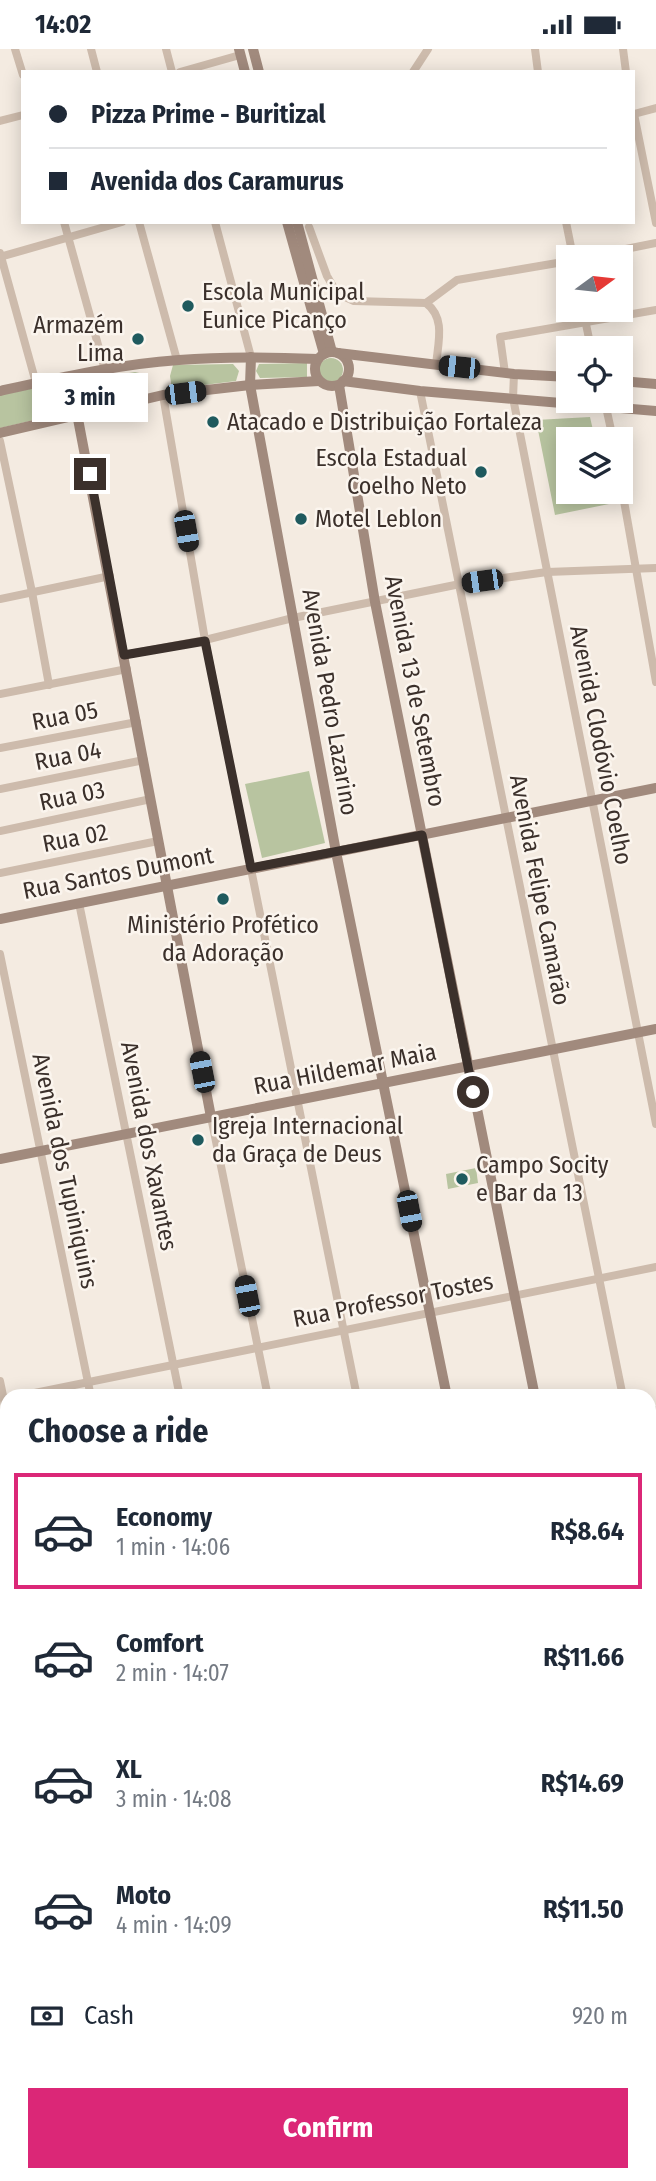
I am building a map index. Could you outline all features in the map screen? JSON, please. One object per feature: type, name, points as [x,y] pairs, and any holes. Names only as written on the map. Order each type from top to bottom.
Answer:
[{"type":"main road","points":[[257,50],[259,70]]},
{"type":"main road","points":[[240,52],[244,70]]},
{"type":"main road","points":[[301,224],[328,354]]},
{"type":"main road","points":[[319,381],[314,370],[328,354]]},
{"type":"main road","points":[[328,354],[348,364],[348,375],[342,383]]},
{"type":"main road","points":[[0,391],[105,370],[177,360],[328,354],[556,376]]},
{"type":"main road","name":"Avenida Pedro Lazarino","points":[[251,357],[250,385],[336,852],[445,1389]]},
{"type":"main road","points":[[70,377],[211,1117]]},
{"type":"main road","points":[[0,433],[163,395],[250,385],[319,381],[329,386],[342,383],[556,402]]},
{"type":"main road","points":[[633,382],[656,384]]},
{"type":"main road","name":"Avenida 13 de Setembro","points":[[342,383],[342,404],[375,601],[533,1389]]},
{"type":"main road","points":[[633,409],[656,411]]},
{"type":"main road","name":"Rua Santos Dumont","points":[[0,919],[656,788]]},
{"type":"main road","name":"Rua Hildemar Maia","points":[[0,1159],[297,1098],[656,1029]]},
{"type":"street","points":[[15,49],[21,70]]},
{"type":"street","points":[[91,49],[96,70]]},
{"type":"street","points":[[166,49],[171,70]]},
{"type":"street","points":[[414,70],[428,49]]},
{"type":"street","points":[[534,49],[538,70]]},
{"type":"street","points":[[623,49],[626,70]]},
{"type":"street","points":[[186,70],[240,52]]},
{"type":"street","points":[[635,114],[656,108]]},
{"type":"street","points":[[0,121],[21,116]]},
{"type":"street","points":[[635,119],[656,223]]},
{"type":"street","points":[[65,224],[105,370]]},
{"type":"street","points":[[36,383],[0,255],[115,224]]},
{"type":"street","points":[[140,224],[177,360]]},
{"type":"street","points":[[216,224],[251,357]]},
{"type":"street","points":[[301,224],[327,276],[342,296],[367,302],[426,303],[457,280],[556,263]]},
{"type":"street","points":[[566,224],[571,245]]},
{"type":"street","points":[[634,247],[656,243]]},
{"type":"street","points":[[426,303],[436,312],[439,324],[436,365]]},
{"type":"street","points":[[588,336],[586,324],[656,310]]},
{"type":"street","name":"Avenida Clodóvio Coelho","points":[[586,324],[500,337],[656,1123]]},
{"type":"street","name":"Avenida Felipe Camarão","points":[[420,391],[621,1389]]},
{"type":"street","points":[[163,395],[205,641],[355,1389]]},
{"type":"street","points":[[0,441],[32,592],[48,685]]},
{"type":"street","points":[[625,504],[656,682]]},
{"type":"street","points":[[124,655],[205,641],[293,618],[460,584],[547,572],[656,568]]},
{"type":"street","points":[[0,599],[110,576]]},
{"type":"street","points":[[0,694],[127,669]]},
{"type":"street","name":"Rua 05","points":[[0,748],[137,722]]},
{"type":"street","name":"Rua 04","points":[[0,789],[144,760]]},
{"type":"street","name":"Rua 03","points":[[0,831],[151,799]]},
{"type":"street","name":"Rua 02","points":[[0,873],[159,841]]},
{"type":"street","name":"Avenida dos Xavantes","points":[[79,903],[178,1389]]},
{"type":"street","name":"Avenida dos Tupiniquins","points":[[0,954],[90,1389]]},
{"type":"street","points":[[211,1117],[266,1389]]},
{"type":"street","name":"Rua Professor Tostes","points":[[49,1389],[656,1267]]},
{"type":"green space","points":[[331,358],[340,361],[343,370],[340,379],[331,382],[322,379],[319,370],[322,361]]},
{"type":"green space","points":[[307,363],[307,377],[260,378],[256,371],[259,364]]},
{"type":"green space","points":[[233,364],[239,371],[236,381],[172,389],[170,376],[173,365]]},
{"type":"green space","points":[[135,372],[143,375],[148,382],[143,393],[136,397],[95,407],[83,400],[81,387],[87,380]]},
{"type":"green space","points":[[54,384],[63,389],[67,398],[66,406],[60,414],[0,428],[0,395]]},
{"type":"green space","points":[[590,417],[592,427],[556,427],[556,504],[609,504],[555,515],[536,420]]},
{"type":"green space","points":[[309,771],[325,843],[262,858],[245,784]]},
{"type":"green space","name":"Campo Socity e Bar da 13","points":[[476,1168],[478,1183],[448,1189],[446,1174]]},
{"type":"place","name":"Escola Municipal Eunice Picanço","points":[[188,306]]},
{"type":"place","name":"Armazém Lima","points":[[138,339]]},
{"type":"place","name":"Atacado e Distribuição Fortaleza","points":[[213,422]]},
{"type":"place","name":"Escola Estadual Coelho Neto","points":[[481,472]]},
{"type":"place","name":"Motel Leblon","points":[[301,519]]},
{"type":"place","name":"Ministério Profético da Adoração","points":[[223,899]]},
{"type":"place","name":"Igreja Internacional da Graça de Deus","points":[[198,1140]]},
{"type":"place","name":"Campo Socity e Bar da 13","points":[[462,1179]]},
{"type":"route","points":[[90,474],[124,655],[205,641],[251,868],[422,835],[473,1092]]}]
